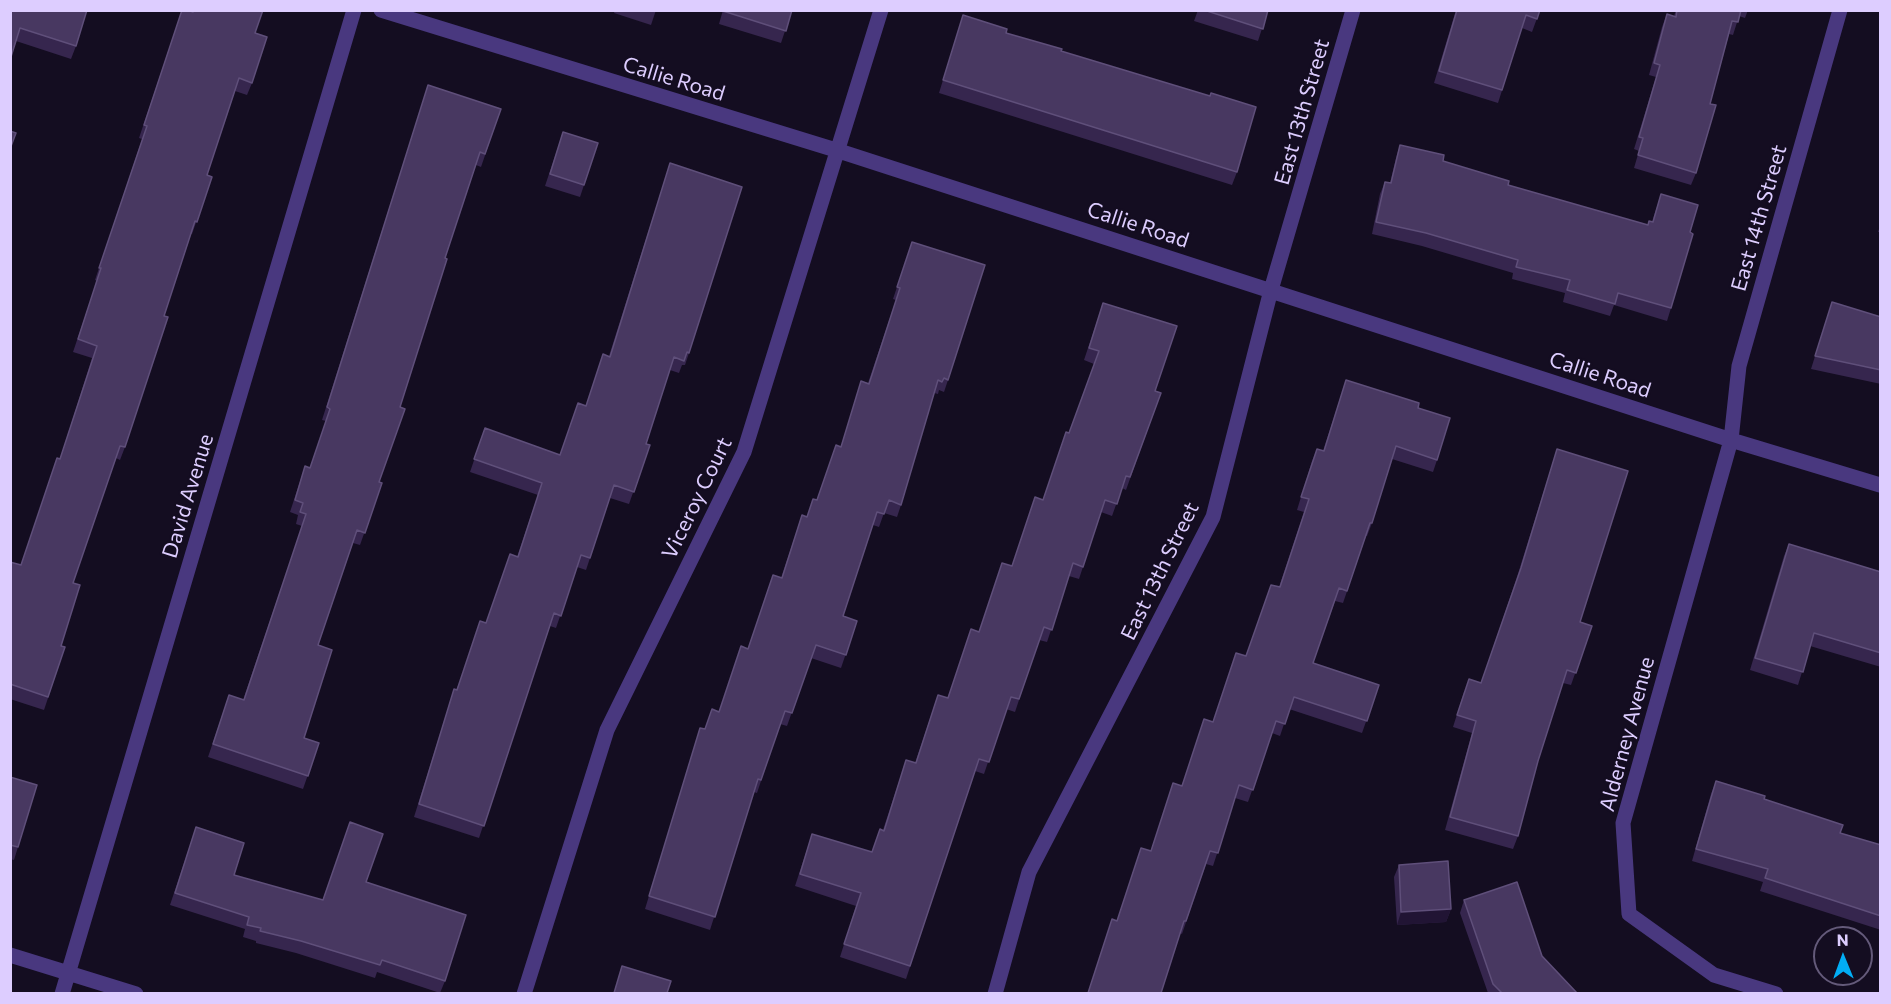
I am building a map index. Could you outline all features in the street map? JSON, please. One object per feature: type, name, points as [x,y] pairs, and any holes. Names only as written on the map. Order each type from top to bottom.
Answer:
[{"type":"street","name":"David Avenue","points":[[62,993],[354,10]]},
{"type":"street","name":"Callie Road","points":[[381,10],[839,151],[1731,440],[1881,485]]},
{"type":"street","name":"Viceroy Court","points":[[524,993],[607,730],[744,452],[881,10]]},
{"type":"street","name":"East 13th Street","points":[[995,993],[1029,872],[1214,517],[1271,290],[1353,10]]},
{"type":"street","name":"East 14th Street","points":[[1731,440],[1739,366],[1840,10]]},
{"type":"street","name":"Alderney Avenue","points":[[1731,440],[1623,823],[1629,914],[1714,975],[1776,993]]},
{"type":"street","points":[[10,956],[136,993]]},
{"type":"building","points":[[10,10],[87,10],[76,46],[20,28],[10,60]]},
{"type":"building","points":[[182,10],[193,12],[193,10],[263,10],[255,33],[267,37],[252,83],[239,78],[207,175],[212,177],[164,316],[168,317],[125,447],[120,446],[73,583],[80,585],[61,646],[65,647],[48,697],[10,684],[10,562],[21,565],[57,458],[60,459],[97,346],[78,339]]},
{"type":"building","points":[[724,10],[792,10],[786,31]]},
{"type":"building","points":[[1204,10],[1268,10],[1263,29]]},
{"type":"building","points":[[1457,10],[1540,10],[1537,19],[1526,15],[1502,90],[1439,71]]},
{"type":"building","points":[[1677,10],[1741,10],[1738,22],[1732,21],[1710,104],[1716,105],[1696,173],[1638,155],[1643,138],[1639,137],[1660,65],[1654,63],[1667,14],[1676,17]]},
{"type":"building","points":[[963,15],[1007,29],[1006,33],[1062,49],[1061,51],[1210,96],[1211,93],[1256,107],[1237,172],[943,80]]},
{"type":"building","points":[[428,85],[501,109],[485,154],[480,152],[445,258],[447,259],[400,407],[405,409],[379,482],[382,483],[365,533],[357,530],[318,645],[332,650],[304,738],[319,743],[308,776],[213,744],[229,695],[244,700],[306,514],[300,512],[303,503],[295,500],[305,466],[310,468],[330,409],[327,407]]},
{"type":"building","points":[[10,131],[16,133],[10,149]]},
{"type":"building","points":[[563,132],[598,143],[584,185],[550,174]]},
{"type":"building","points":[[1400,145],[1444,155],[1443,161],[1509,181],[1508,185],[1648,225],[1649,221],[1653,222],[1661,194],[1698,205],[1690,232],[1693,234],[1671,308],[1618,293],[1615,304],[1567,290],[1570,280],[1516,267],[1518,260],[1426,233],[1376,222],[1385,182],[1391,183]]},
{"type":"building","points":[[670,163],[742,187],[689,353],[687,352],[684,361],[674,357],[646,444],[650,445],[634,492],[614,485],[590,558],[581,555],[561,616],[554,613],[484,826],[419,804],[454,689],[457,690],[480,621],[486,623],[510,554],[518,557],[542,483],[474,459],[485,428],[560,455],[578,403],[586,406],[603,354],[610,357]]},
{"type":"building","points":[[912,242],[985,265],[948,380],[944,378],[942,382],[938,380],[901,505],[889,500],[884,514],[877,512],[843,616],[857,621],[846,655],[816,645],[792,713],[785,711],[761,780],[758,779],[715,917],[649,896],[700,728],[705,729],[712,709],[719,712],[741,646],[748,649],[773,575],[782,578],[802,515],[807,517],[813,499],[817,500],[836,445],[841,447],[861,381],[869,384],[900,288],[897,287]]},
{"type":"building","points":[[1832,302],[1881,317],[1881,370],[1815,356]]},
{"type":"building","points":[[1103,303],[1177,326],[1155,391],[1161,393],[1130,477],[1126,476],[1117,504],[1105,500],[1083,567],[1073,563],[1052,630],[1044,627],[1019,699],[1011,697],[989,762],[979,759],[910,966],[844,944],[861,893],[800,874],[812,834],[872,852],[880,829],[884,831],[906,760],[916,763],[938,695],[948,698],[971,629],[979,632],[1002,563],[1012,566],[1035,497],[1043,500],[1066,432],[1069,433],[1099,351],[1089,348]]},
{"type":"building","points":[[1346,380],[1419,403],[1418,408],[1450,418],[1437,460],[1396,446],[1372,523],[1370,523],[1347,591],[1339,588],[1313,663],[1379,685],[1367,721],[1294,697],[1285,724],[1276,721],[1253,790],[1239,785],[1218,853],[1210,851],[1161,993],[1088,993],[1112,919],[1117,921],[1141,848],[1151,851],[1173,783],[1182,786],[1204,719],[1213,722],[1236,653],[1246,656],[1271,585],[1280,587],[1309,499],[1301,497],[1317,449],[1324,451]]},
{"type":"building","points":[[1557,449],[1628,471],[1580,622],[1592,626],[1576,673],[1567,670],[1538,761],[1518,836],[1450,817],[1476,721],[1457,715],[1469,679],[1481,683],[1521,568]]},
{"type":"building","points":[[1789,544],[1881,572],[1881,653],[1814,633],[1803,672],[1755,658]]},
{"type":"building","points":[[10,777],[37,785],[18,847],[10,845]]},
{"type":"building","points":[[1716,781],[1765,796],[1764,799],[1843,825],[1840,833],[1881,845],[1881,916],[1765,878],[1768,869],[1696,849]]},
{"type":"building","points":[[350,822],[383,834],[366,882],[466,915],[445,981],[382,960],[380,965],[260,931],[261,928],[247,925],[249,917],[175,893],[196,827],[244,843],[234,875],[323,900]]},
{"type":"building","points":[[1448,861],[1451,909],[1401,912],[1399,865]]},
{"type":"building","points":[[1517,882],[1542,956],[1577,993],[1502,993],[1493,984],[1464,900]]},
{"type":"building","points":[[622,966],[671,981],[667,993],[614,993]]}]
